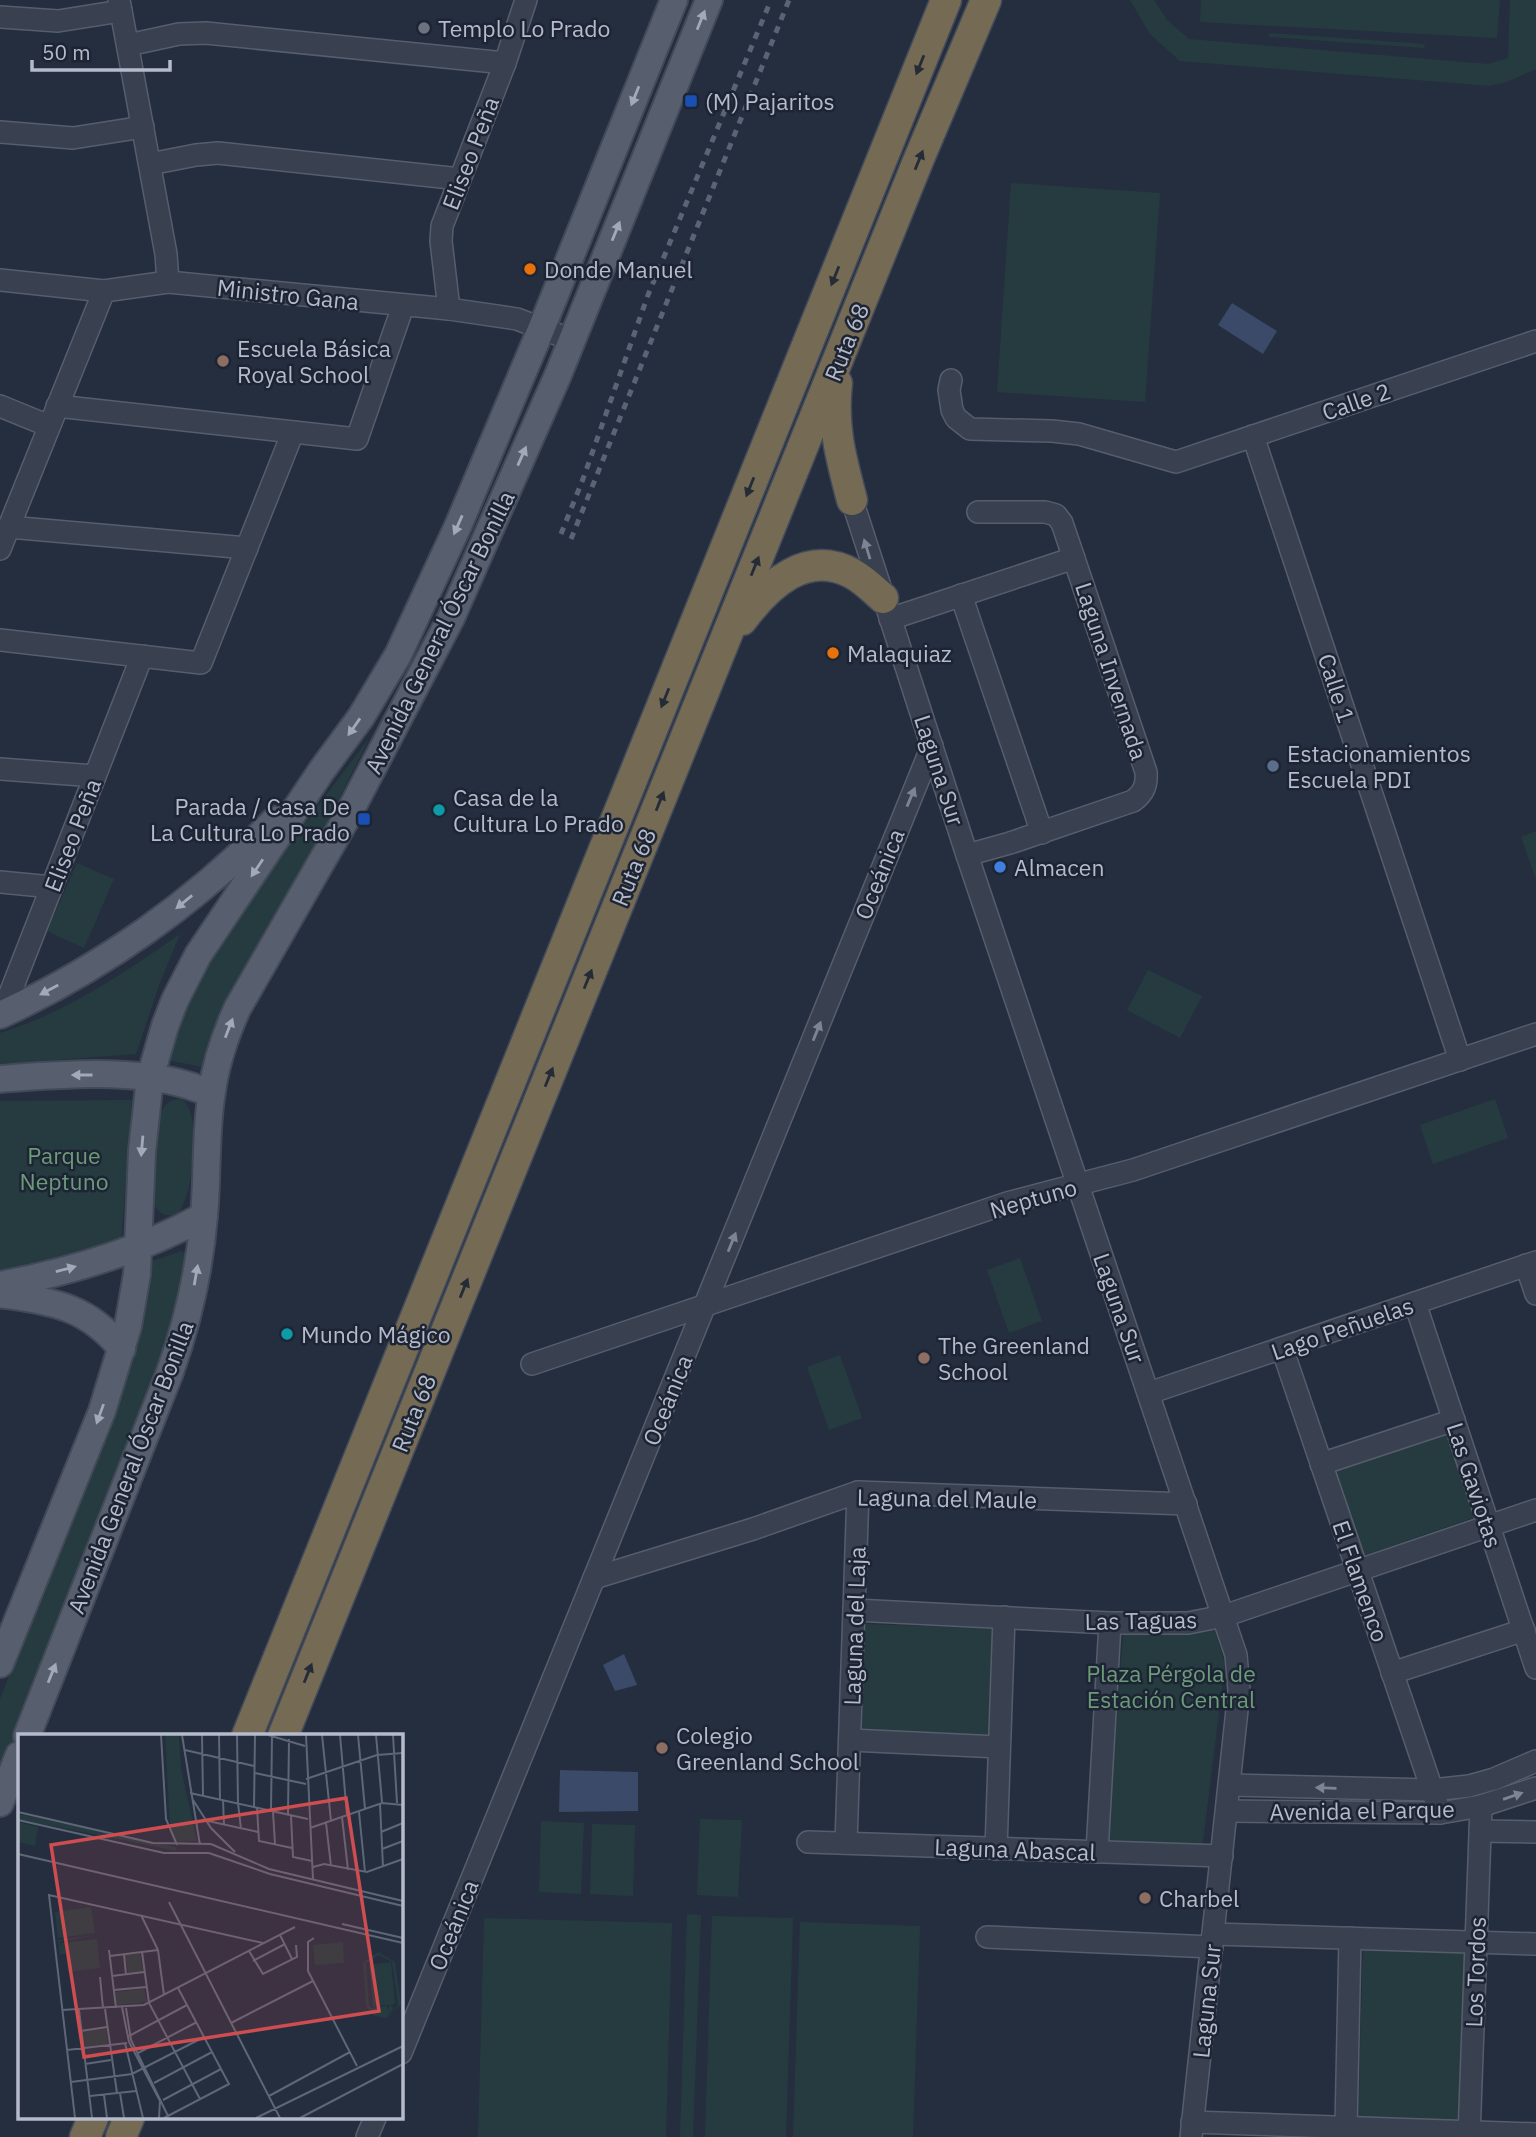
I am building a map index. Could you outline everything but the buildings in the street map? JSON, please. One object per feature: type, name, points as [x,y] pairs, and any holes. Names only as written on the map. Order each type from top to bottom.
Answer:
[{"type":"highway","name":"Ruta 68","points":[[248,1734],[946,0]]},
{"type":"highway","name":"Ruta 68","points":[[284,1734],[986,0]]},
{"type":"highway","points":[[841,354],[835,398],[835,424],[841,463],[852,500]]},
{"type":"highway","points":[[720,652],[770,586],[804,567],[820,565],[846,571],[864,581],[886,609]]},
{"type":"highway","points":[[85,2137],[92,2120]]},
{"type":"highway","points":[[121,2137],[128,2120]]},
{"type":"main road","name":"Avenida General Óscar Bonilla","points":[[0,1664],[102,1411],[134,1302],[142,1152],[150,1079],[165,1026],[192,966],[379,689],[410,631],[458,526],[542,327],[674,0]]},
{"type":"main road","name":"Avenida General Óscar Bonilla","points":[[28,1734],[179,1346],[193,1293],[204,1216],[211,1094],[223,1042],[237,1009],[346,819],[451,618],[572,340],[709,0]]},
{"type":"main road","points":[[1,1014],[97,963],[168,914],[241,853],[322,770]]},
{"type":"main road","points":[[0,1079],[122,1075],[182,1082],[211,1094]]},
{"type":"main road","points":[[0,1285],[71,1268],[138,1246],[172,1233],[204,1216]]},
{"type":"main road","points":[[0,1294],[63,1306],[80,1312],[108,1334],[121,1349]]},
{"type":"main road","points":[[0,1803],[18,1758]]},
{"type":"street","name":"Eliseo Peña","points":[[449,310],[441,241],[444,219],[526,0]]},
{"type":"street","points":[[0,17],[58,21],[120,5],[166,254],[168,282]]},
{"type":"street","points":[[128,45],[178,34],[206,33],[505,62]]},
{"type":"street","points":[[0,132],[73,138],[143,127]]},
{"type":"street","points":[[150,164],[218,153],[460,179]]},
{"type":"street","name":"Ministro Gana","points":[[0,280],[104,291],[168,282],[449,310],[508,317],[572,340]]},
{"type":"street","points":[[104,291],[3,539],[247,548]]},
{"type":"street","points":[[0,406],[53,416],[293,432],[357,439],[403,306]]},
{"type":"street","name":"Calle 2","points":[[951,380],[949,390],[952,410],[970,429],[1080,434],[1176,462],[1536,341]]},
{"type":"street","points":[[0,640],[201,663],[293,432]]},
{"type":"street","name":"Calle 1","points":[[1253,436],[1460,1060]]},
{"type":"street","name":"Laguna Sur","points":[[852,500],[967,855],[1236,1655],[1239,1690],[1192,2130]]},
{"type":"street","points":[[978,512],[1045,512],[1056,515],[1062,523],[1074,558]]},
{"type":"street","name":"Laguna Invernada","points":[[886,609],[961,595],[1074,558],[1146,772],[1146,781],[1140,796],[1133,801],[1042,833],[967,855]]},
{"type":"street","points":[[961,595],[1042,833]]},
{"type":"street","name":"Eliseo Peña","points":[[1,1014],[142,656]]},
{"type":"street","name":"Oceánica","points":[[402,2051],[932,746]]},
{"type":"street","points":[[0,769],[95,776]]},
{"type":"street","points":[[0,882],[52,887]]},
{"type":"street","name":"Neptuno","points":[[531,1364],[1007,1203],[1133,1170],[1536,1034]]},
{"type":"street","points":[[1531,1264],[1536,1294]]},
{"type":"street","name":"Lago Peñuelas","points":[[1149,1393],[1531,1264]]},
{"type":"street","name":"Las Gaviotas","points":[[1415,1303],[1536,1668]]},
{"type":"street","name":"El Flamenco","points":[[1282,1348],[1440,1813]]},
{"type":"street","points":[[1321,1464],[1454,1420]]},
{"type":"street","name":"Laguna del Maule","points":[[594,1578],[753,1529],[858,1492],[1186,1504]]},
{"type":"street","name":"Laguna del Laja","points":[[846,1843],[858,1492]]},
{"type":"street","name":"Las Taguas","points":[[854,1610],[1110,1623],[1188,1623],[1224,1616],[1536,1510]]},
{"type":"street","points":[[996,1849],[1004,1617]]},
{"type":"street","points":[[1097,1852],[1110,1623]]},
{"type":"street","points":[[1392,1674],[1524,1630]]},
{"type":"street","points":[[850,1740],[999,1747]]},
{"type":"street","name":"Avenida el Parque","points":[[1230,1785],[1432,1790],[1468,1786],[1536,1762]]},
{"type":"street","name":"Avenida el Parque","points":[[1227,1811],[1440,1813],[1481,1806],[1536,1788]]},
{"type":"street","name":"Los Tordos","points":[[1469,2134],[1481,1806]]},
{"type":"street","points":[[1480,1831],[1536,1832]]},
{"type":"street","name":"Laguna Abascal","points":[[808,1842],[1222,1856]]},
{"type":"street","points":[[987,1937],[1212,1941],[1350,1938],[1536,1944]]},
{"type":"street","points":[[1346,2127],[1350,1938]]},
{"type":"street","points":[[367,2137],[373,2120]]},
{"type":"street","points":[[1192,2130],[1346,2127],[1469,2134],[1536,2134]]},
{"type":"green space","points":[[1130,0],[1154,0],[1167,20],[1189,39],[1488,64],[1508,58],[1510,0],[1536,0],[1536,69],[1507,82],[1490,86],[1180,61],[1150,34]]},
{"type":"green space","points":[[1201,0],[1500,0],[1497,38],[1200,22]]},
{"type":"green space","points":[[1269,33],[1425,44],[1424,48],[1269,37]]},
{"type":"green space","points":[[1011,183],[1160,193],[1145,402],[997,392]]},
{"type":"green space","points":[[370,737],[303,870],[221,1012],[211,1035],[203,1067],[167,1060],[197,980],[240,909]]},
{"type":"green space","points":[[1536,831],[1536,880],[1521,837]]},
{"type":"green space","points":[[77,863],[114,879],[84,948],[47,931]]},
{"type":"green space","points":[[180,934],[159,985],[136,1054],[0,1064],[0,1033],[71,1003],[116,977]]},
{"type":"green space","points":[[1148,970],[1202,996],[1180,1038],[1127,1010]]},
{"type":"green space","name":"Parque Neptuno","points":[[178,1099],[183,1100],[189,1109],[193,1123],[194,1156],[183,1204],[178,1214],[168,1215],[160,1212],[153,1199],[154,1156],[161,1114],[167,1104]]},
{"type":"green space","points":[[1495,1099],[1508,1138],[1433,1164],[1420,1125]]},
{"type":"green space","name":"Parque Neptuno","points":[[132,1100],[121,1244],[0,1272],[0,1101]]},
{"type":"green space","points":[[182,1251],[187,1257],[153,1393],[0,1783],[0,1699],[17,1656],[149,1262]]},
{"type":"green space","points":[[1020,1258],[1042,1321],[1009,1333],[987,1270]]},
{"type":"green space","points":[[840,1355],[862,1418],[829,1430],[807,1367]]},
{"type":"green space","points":[[1448,1429],[1478,1516],[1357,1558],[1327,1471]]},
{"type":"green space","points":[[866,1624],[999,1629],[994,1737],[862,1731]]},
{"type":"green space","name":"Plaza Pérgola de Estación Central","points":[[1215,1631],[1225,1664],[1202,1849],[1107,1843],[1123,1635]]},
{"type":"green space","points":[[700,1819],[742,1820],[738,1897],[697,1895]]},
{"type":"green space","points":[[541,1821],[584,1823],[581,1894],[539,1892]]},
{"type":"green space","points":[[592,1824],[635,1825],[633,1896],[590,1894]]},
{"type":"green space","points":[[687,1914],[701,1915],[693,2137],[680,2137]]},
{"type":"green space","points":[[712,1916],[793,1918],[786,2137],[705,2137]]},
{"type":"green space","points":[[484,1918],[672,1923],[666,2137],[478,2137]]},
{"type":"green space","points":[[800,1922],[920,1926],[913,2137],[793,2137]]},
{"type":"green space","points":[[1363,1950],[1467,1953],[1462,2122],[1358,2118]]},
{"type":"water","points":[[1232,303],[1277,331],[1263,354],[1218,325]]},
{"type":"water","points":[[624,1654],[637,1685],[615,1691],[603,1665]]},
{"type":"water","points":[[560,1770],[638,1772],[638,1811],[559,1812]]},
{"type":"railway","points":[[561,534],[648,295],[771,0]]},
{"type":"railway","points":[[571,539],[789,0]]},
{"type":"place","name":"Templo Lo Prado","points":[[424,28]]},
{"type":"place","name":"(M) Pajaritos","points":[[691,101]]},
{"type":"place","name":"Donde Manuel","points":[[530,269]]},
{"type":"place","name":"Escuela Básica Royal School","points":[[223,361]]},
{"type":"place","name":"Malaquiaz","points":[[833,653]]},
{"type":"place","name":"Estacionamientos Escuela PDI","points":[[1273,766]]},
{"type":"place","name":"Casa de la Cultura Lo Prado","points":[[439,810]]},
{"type":"place","name":"Parada / Casa De La Cultura Lo Prado","points":[[364,819]]},
{"type":"place","name":"Almacen","points":[[1000,867]]},
{"type":"place","name":"Mundo Mágico","points":[[287,1334]]},
{"type":"place","name":"The Greenland School","points":[[924,1358]]},
{"type":"place","name":"Colegio Greenland School","points":[[662,1748]]},
{"type":"place","name":"Charbel","points":[[1145,1898]]}]
